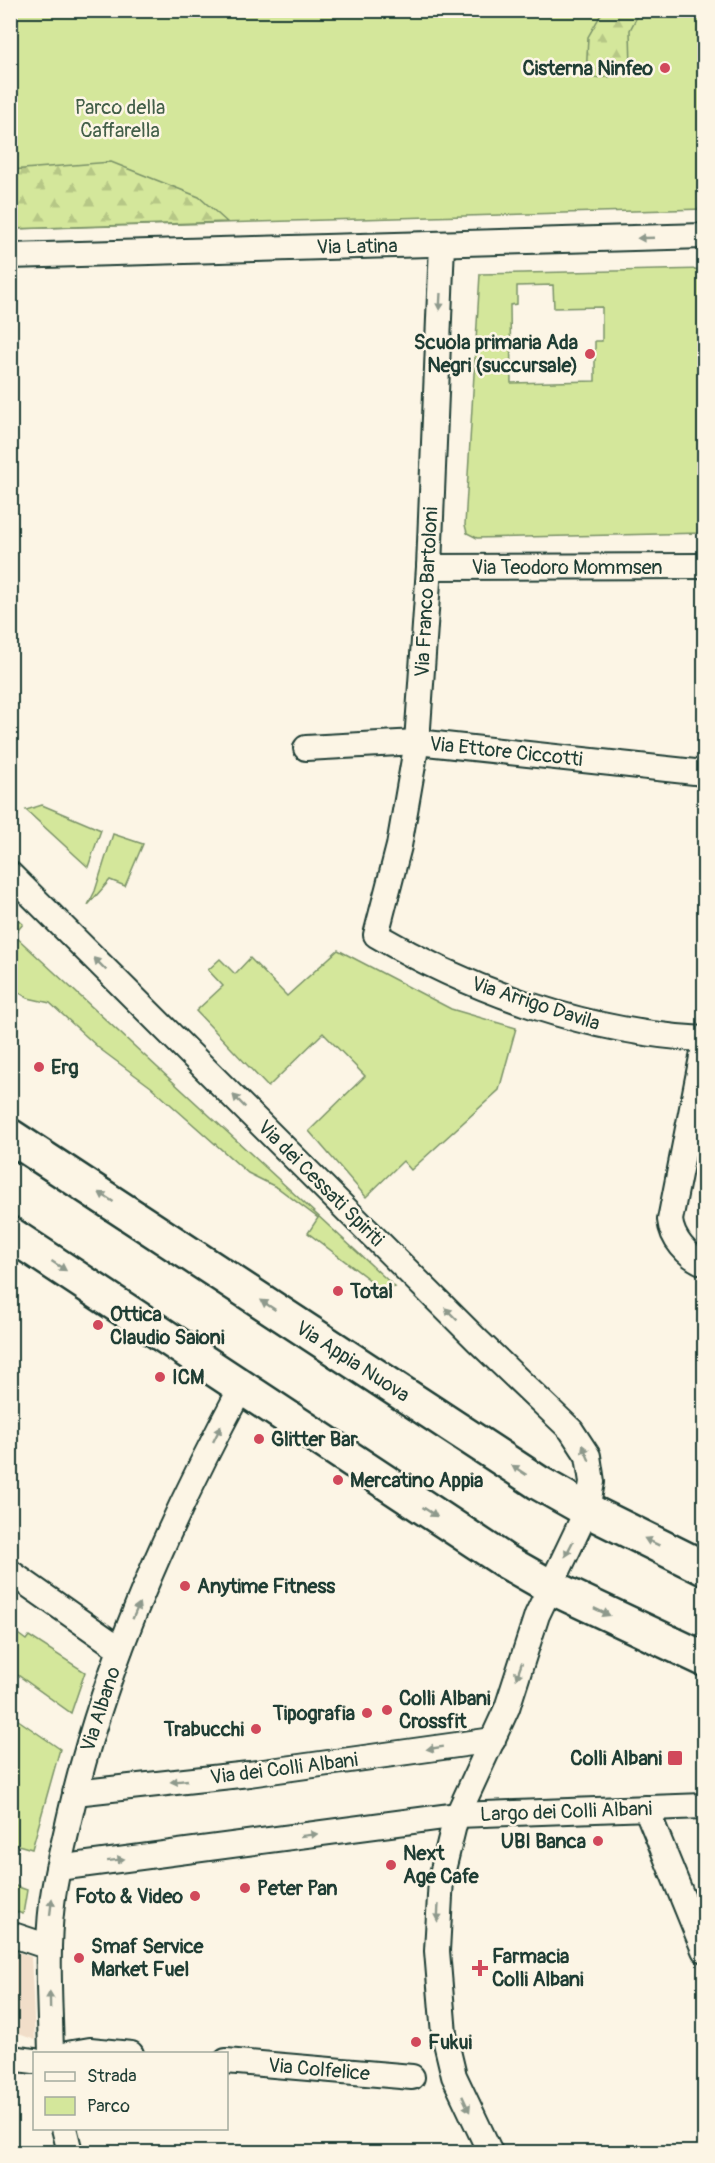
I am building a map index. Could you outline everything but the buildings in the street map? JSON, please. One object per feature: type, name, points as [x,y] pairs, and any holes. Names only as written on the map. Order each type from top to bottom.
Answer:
[{"type":"main road","name":"Via Appia Nuova","points":[[10,1136],[539,1483],[587,1510],[705,1568]]},
{"type":"main road","points":[[10,1234],[487,1549],[549,1586],[705,1659]]},
{"type":"street","name":"Via Latina","points":[[10,256],[705,236]]},
{"type":"street","name":"Via Franco Bartoloni","points":[[376,935],[399,846],[417,742],[429,567],[442,244]]},
{"type":"street","name":"Via Teodoro Mommsen","points":[[429,567],[705,567]]},
{"type":"street","name":"Via Ettore Ciccotti","points":[[306,748],[417,742],[705,773]]},
{"type":"street","name":"Via dei Cessati Spiriti","points":[[10,874],[478,1341],[571,1430],[582,1445],[591,1465],[592,1482],[587,1510],[549,1586]]},
{"type":"street","name":"Via Arrigo Davila","points":[[376,935],[448,973],[522,1001],[625,1030],[705,1039]]},
{"type":"street","points":[[705,1047],[671,1206],[671,1225],[680,1243],[692,1257],[705,1263]]},
{"type":"street","name":"Via Albano","points":[[51,2052],[49,1947],[52,1902],[75,1793],[95,1720],[120,1649],[197,1475],[241,1388]]},
{"type":"street","points":[[10,1572],[120,1649]]},
{"type":"street","name":"Largo dei Colli Albani","points":[[549,1586],[537,1615],[507,1708],[458,1815],[705,1806]]},
{"type":"street","name":"Via dei Colli Albani","points":[[75,1793],[249,1774],[493,1740]]},
{"type":"street","points":[[646,1808],[705,1950]]},
{"type":"street","points":[[58,1868],[458,1815],[441,1878],[436,1951],[439,1996],[454,2076],[490,2152]]},
{"type":"street","points":[[10,1934],[49,1947]]},
{"type":"street","points":[[78,2052],[90,2050],[110,2052]]},
{"type":"street","points":[[10,2058],[33,2061]]},
{"type":"street","name":"Via Colfelice","points":[[228,2061],[412,2077]]},
{"type":"street","points":[[64,2130],[70,2152]]},
{"type":"shaded area","points":[[11,1949],[31,1957],[35,2040],[11,2031]]},
{"type":"green space","name":"Parco della Caffarella","points":[[10,11],[704,11],[704,209],[11,229]]},
{"type":"green space","points":[[603,11],[640,11],[630,30],[631,69],[609,77],[586,78],[588,37]]},
{"type":"green space","points":[[111,162],[199,197],[227,222],[11,229],[11,170]]},
{"type":"green space","name":"Scuola primaria Ada Negri (succursale)","points":[[704,269],[704,533],[477,538],[467,533],[465,525],[480,274]],"holes":[[[553,285],[554,308],[602,307],[602,341],[595,341],[595,381],[511,383],[510,305],[517,304],[517,286]]]},
{"type":"green space","points":[[42,805],[101,830],[88,867],[26,810]]},
{"type":"green space","points":[[113,834],[143,844],[125,886],[110,880],[88,905],[95,891]]},
{"type":"green space","points":[[11,913],[23,924],[14,935],[395,1287],[383,1290],[308,1233],[318,1218],[278,1188],[248,1173],[151,1087],[100,1049],[50,1003],[28,998],[11,988]]},
{"type":"green space","points":[[338,950],[451,1009],[516,1028],[499,1090],[411,1170],[403,1161],[366,1197],[309,1131],[365,1076],[323,1033],[268,1087],[196,1011],[223,986],[208,970],[220,959],[235,974],[250,958],[287,996]]},
{"type":"green space","points":[[11,1629],[26,1640],[29,1636],[85,1672],[71,1713],[11,1670]]},
{"type":"green space","points":[[11,1715],[60,1749],[32,1849],[11,1843]]},
{"type":"green space","points":[[10,1884],[27,1890],[23,1914],[11,1910]]},
{"type":"place","name":"Cisterna Ninfeo","points":[[665,68]]},
{"type":"place","name":"Scuola primaria Ada Negri (succursale)","points":[[590,354]]},
{"type":"place","name":"Erg","points":[[39,1067]]},
{"type":"place","name":"Total","points":[[338,1291]]},
{"type":"place","name":"Ottica Claudio Saioni","points":[[98,1325]]},
{"type":"place","name":"ICM","points":[[160,1377]]},
{"type":"place","name":"Glitter Bar","points":[[259,1439]]},
{"type":"place","name":"Mercatino Appia","points":[[338,1480]]},
{"type":"place","name":"Anytime Fitness","points":[[185,1586]]},
{"type":"place","name":"Colli Albani Crossfit","points":[[387,1710]]},
{"type":"place","name":"Tipografia","points":[[367,1713]]},
{"type":"place","name":"Trabucchi","points":[[256,1729]]},
{"type":"place","name":"Colli Albani","points":[[675,1758]]},
{"type":"place","name":"UBI Banca","points":[[598,1841]]},
{"type":"place","name":"Next Age Cafe","points":[[391,1865]]},
{"type":"place","name":"Peter Pan","points":[[245,1888]]},
{"type":"place","name":"Foto & Video","points":[[195,1896]]},
{"type":"place","name":"Smaf Service Market Fuel","points":[[79,1958]]},
{"type":"place","name":"Farmacia Colli Albani","points":[[480,1968]]},
{"type":"place","name":"Fukui","points":[[416,2042]]}]
